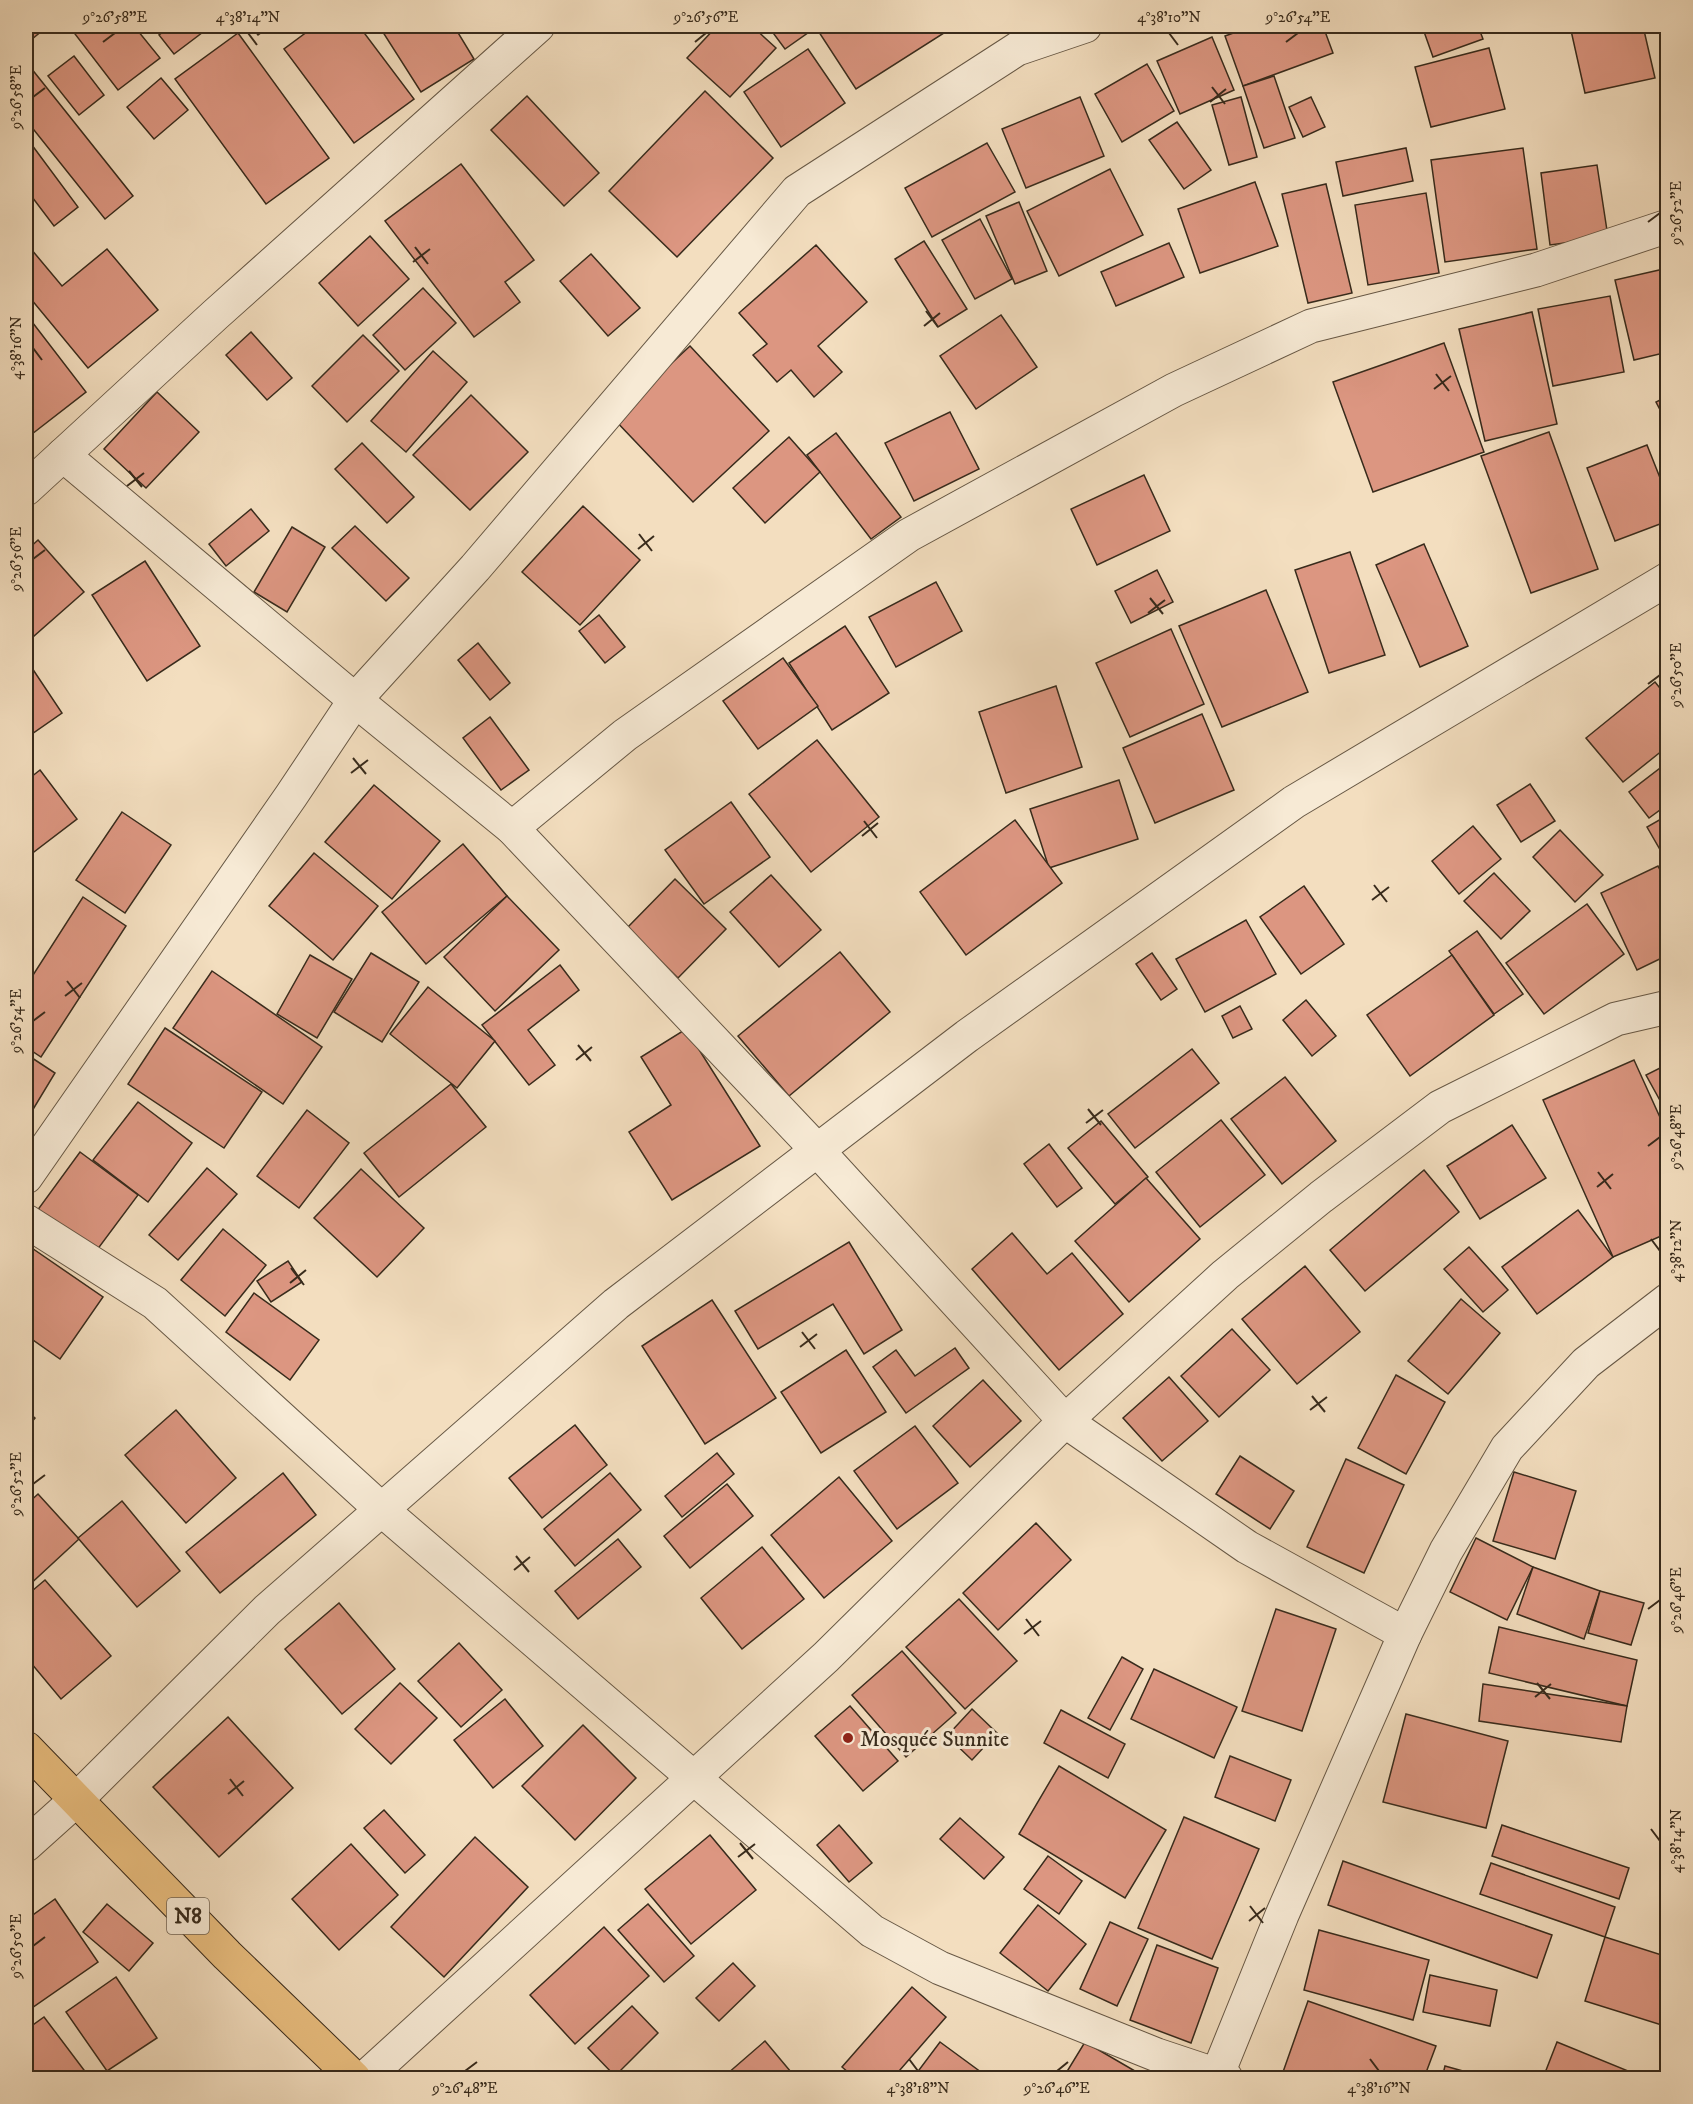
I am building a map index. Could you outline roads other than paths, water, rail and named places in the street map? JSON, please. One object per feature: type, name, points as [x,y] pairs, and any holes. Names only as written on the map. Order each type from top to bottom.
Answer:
[{"type":"highway","name":"N8","points":[[26,1749],[227,1955],[354,2079]]},
{"type":"street","points":[[26,489],[215,315],[538,26]]},
{"type":"street","points":[[26,1177],[291,796],[355,700],[475,568],[797,191],[1017,49],[1085,26]]},
{"type":"street","points":[[512,828],[625,735],[909,535],[1174,390],[1311,326],[1536,270],[1668,226]]},
{"type":"street","points":[[63,455],[355,700],[512,828],[818,1151],[1065,1420],[1247,1547],[1405,1634]]},
{"type":"street","points":[[26,1845],[75,1801],[267,1610],[616,1304],[967,1036],[1294,801],[1668,579]]},
{"type":"street","points":[[364,2079],[826,1657],[1065,1420],[1225,1275],[1321,1197],[1440,1107],[1616,1019],[1668,1007]]},
{"type":"street","points":[[26,1221],[155,1303],[382,1509],[872,1931],[940,1968],[1157,2055],[1220,2077],[1282,1915],[1405,1634],[1446,1551],[1507,1448],[1586,1363],[1668,1300]]},
{"type":"place","name":"Mosquée Sunnite","points":[[848,1738]]}]
